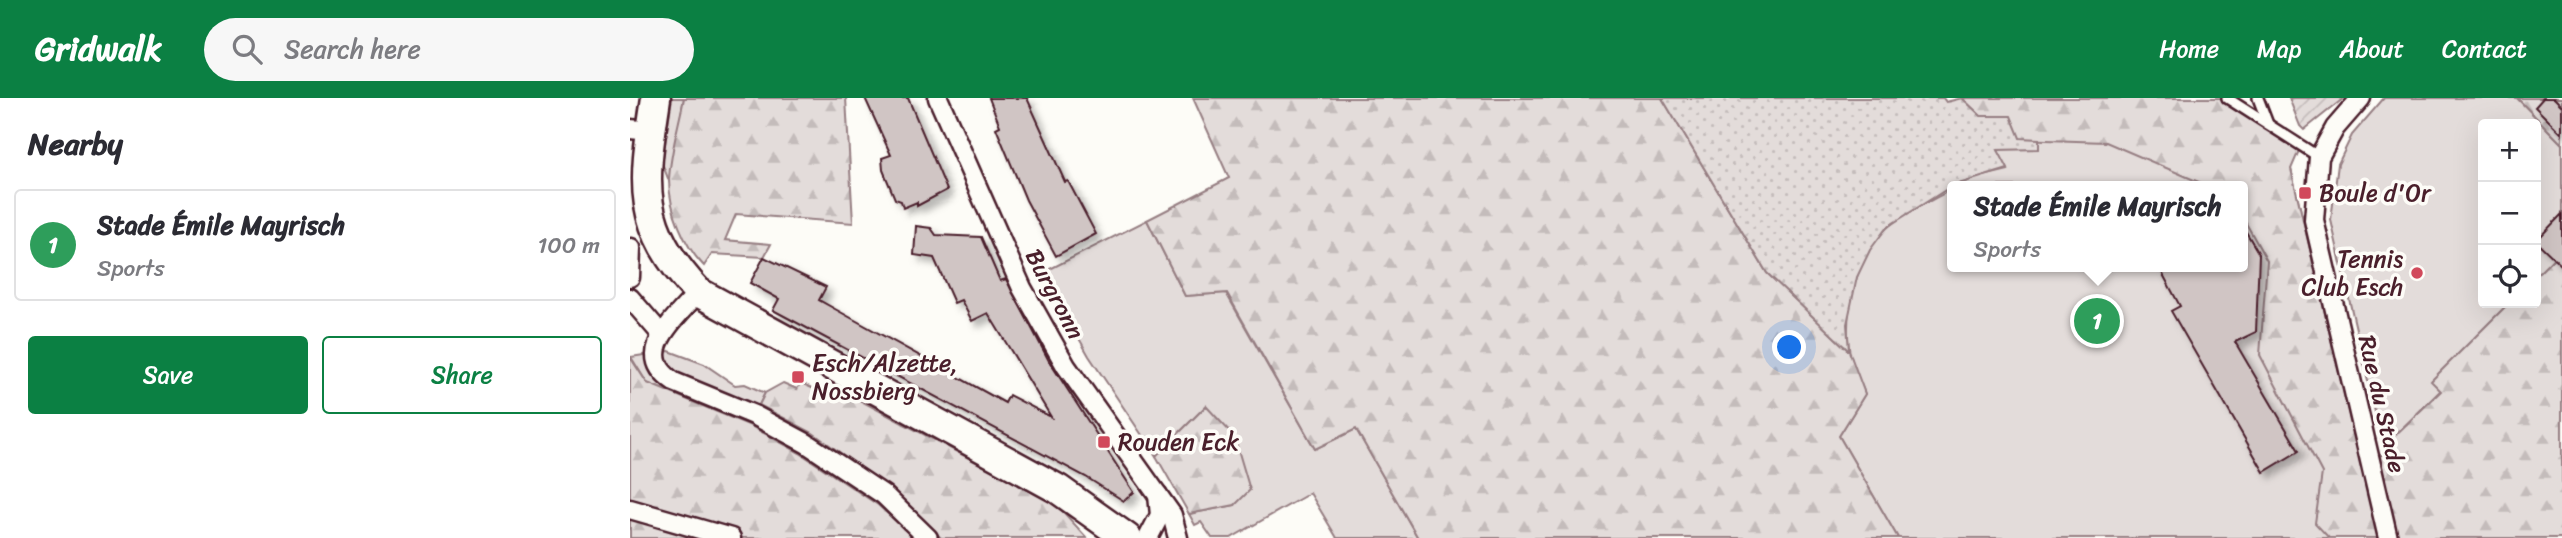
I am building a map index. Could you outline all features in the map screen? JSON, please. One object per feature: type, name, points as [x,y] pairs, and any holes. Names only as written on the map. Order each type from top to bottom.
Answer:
[{"type":"main road","points":[[656,98],[640,130],[645,190],[652,227],[671,263],[698,292],[1058,489],[1127,538]]},
{"type":"street","name":"Burgronn","points":[[938,98],[1022,288],[1066,366],[1172,516],[1177,537]]},
{"type":"street","name":"Rue du Stade","points":[[2361,98],[2335,128],[2319,157],[2314,220],[2388,538]]},
{"type":"street","points":[[630,277],[631,248]]},
{"type":"street","points":[[698,292],[655,347],[655,361],[662,374],[674,382],[754,415],[806,443],[884,495],[928,538]]},
{"type":"street","points":[[630,298],[662,335]]},
{"type":"street","points":[[1148,538],[1160,515],[1158,495]]},
{"type":"street","points":[[630,509],[731,538]]},
{"type":"lane","points":[[2227,98],[2319,157]]},
{"type":"lane","points":[[2258,98],[2268,124]]},
{"type":"green space","points":[[672,98],[684,98],[669,181],[662,163]]},
{"type":"green space","points":[[684,98],[846,98],[853,223],[736,214],[725,240],[771,244],[764,257],[712,254],[704,266],[684,238],[670,191],[671,160]]},
{"type":"green space","points":[[1193,98],[1662,98],[1767,273],[1849,351],[1865,394],[1839,436],[1898,538],[1418,538],[1356,429],[1315,449],[1227,293],[1185,296],[1147,220],[1229,178]]},
{"type":"green space","points":[[1662,98],[1943,98],[1946,102],[1962,98],[1981,116],[2011,116],[2020,138],[2039,139],[2039,149],[1998,150],[2008,169],[1968,181],[1947,181],[1947,189],[1887,227],[1870,250],[1857,277],[1847,324],[1849,351],[1767,273]]},
{"type":"green space","points":[[1962,98],[2227,98],[2301,146],[2291,169],[2378,538],[2329,538],[2315,523],[2322,473],[2260,355],[2267,261],[2248,227],[2248,181],[2196,181],[2106,142],[2020,139],[1981,116]]},
{"type":"green space","points":[[2041,98],[2291,169],[2378,538],[1898,538],[1839,436],[1865,394],[1849,348],[1849,316],[1855,284],[1868,253],[1894,222],[1947,192],[1947,272],[2248,272],[2248,181],[1965,181],[2008,170],[1997,150]]},
{"type":"green space","points":[[2289,98],[2344,98],[2304,130]]},
{"type":"green space","name":"Tennis Club Esch","points":[[2384,98],[2517,98],[2538,119],[2478,119],[2478,308],[2504,308],[2432,380],[2441,390],[2383,447],[2331,220],[2338,164],[2352,135]]},
{"type":"green space","points":[[2517,98],[2562,98],[2562,144],[2541,123],[2541,119],[2538,119]]},
{"type":"green space","name":"Tennis Club Esch","points":[[2541,123],[2562,144],[2562,250],[2541,271]]},
{"type":"green space","points":[[1147,220],[1185,296],[1226,293],[1315,449],[1356,429],[1418,538],[1337,538],[1310,493],[1231,538],[1212,538],[1201,522],[1195,525],[1189,514],[1235,505],[1206,406],[1156,456],[1089,356],[1042,273]]},
{"type":"green space","points":[[2562,250],[2562,538],[2388,538],[2370,458],[2385,454],[2383,447],[2441,391],[2431,381],[2504,308],[2541,308],[2541,271]]},
{"type":"green space","points":[[669,351],[704,364],[735,385],[745,384],[765,393],[759,405],[813,433],[891,489],[941,538],[914,538],[878,505],[800,453],[751,426],[647,383],[631,357]]},
{"type":"green space","points":[[630,357],[647,383],[751,426],[800,453],[878,505],[914,538],[630,538]]},
{"type":"green space","points":[[783,383],[797,389],[801,383],[825,394],[850,395],[1057,505],[1087,538],[941,538],[891,489],[813,433],[759,405],[765,393]]},
{"type":"green space","points":[[1206,406],[1234,436],[1250,490],[1235,505],[1189,514],[1156,456]]},
{"type":"building","points":[[865,98],[908,98],[947,190],[917,206],[917,202],[903,208],[901,201],[895,199],[883,170],[882,158],[891,155]]},
{"type":"building","points":[[989,98],[1027,98],[1065,182],[1068,181],[1096,234],[1056,256],[1026,200],[996,128],[1000,126]]},
{"type":"building","points":[[2543,98],[2554,98],[2562,106],[2562,134],[2535,107]]},
{"type":"building","points":[[2562,214],[2562,266],[2541,246],[2541,236]]},
{"type":"building","points":[[916,226],[931,228],[936,235],[981,237],[1000,281],[1006,279],[1049,361],[1134,492],[1124,501],[1086,477],[773,310],[779,299],[750,283],[764,257],[826,287],[819,300],[835,309],[1005,403],[1009,395],[1051,417],[988,313],[972,321],[961,300],[954,303],[934,258],[914,255]]},
{"type":"building","points":[[2248,235],[2259,254],[2256,332],[2235,342],[2299,451],[2264,472],[2171,311],[2180,306],[2162,272],[2248,272]]},
{"type":"place","name":"Boule d'Or","points":[[2305,193]]},
{"type":"place","name":"Tennis Club Esch","points":[[2417,273]]},
{"type":"place","name":"Stade Émile Mayrisch","points":[[2097,321]]},
{"type":"place","name":"Esch/Alzette, Nossbierg","points":[[798,377]]},
{"type":"place","name":"Rouden Eck","points":[[1104,442]]}]
